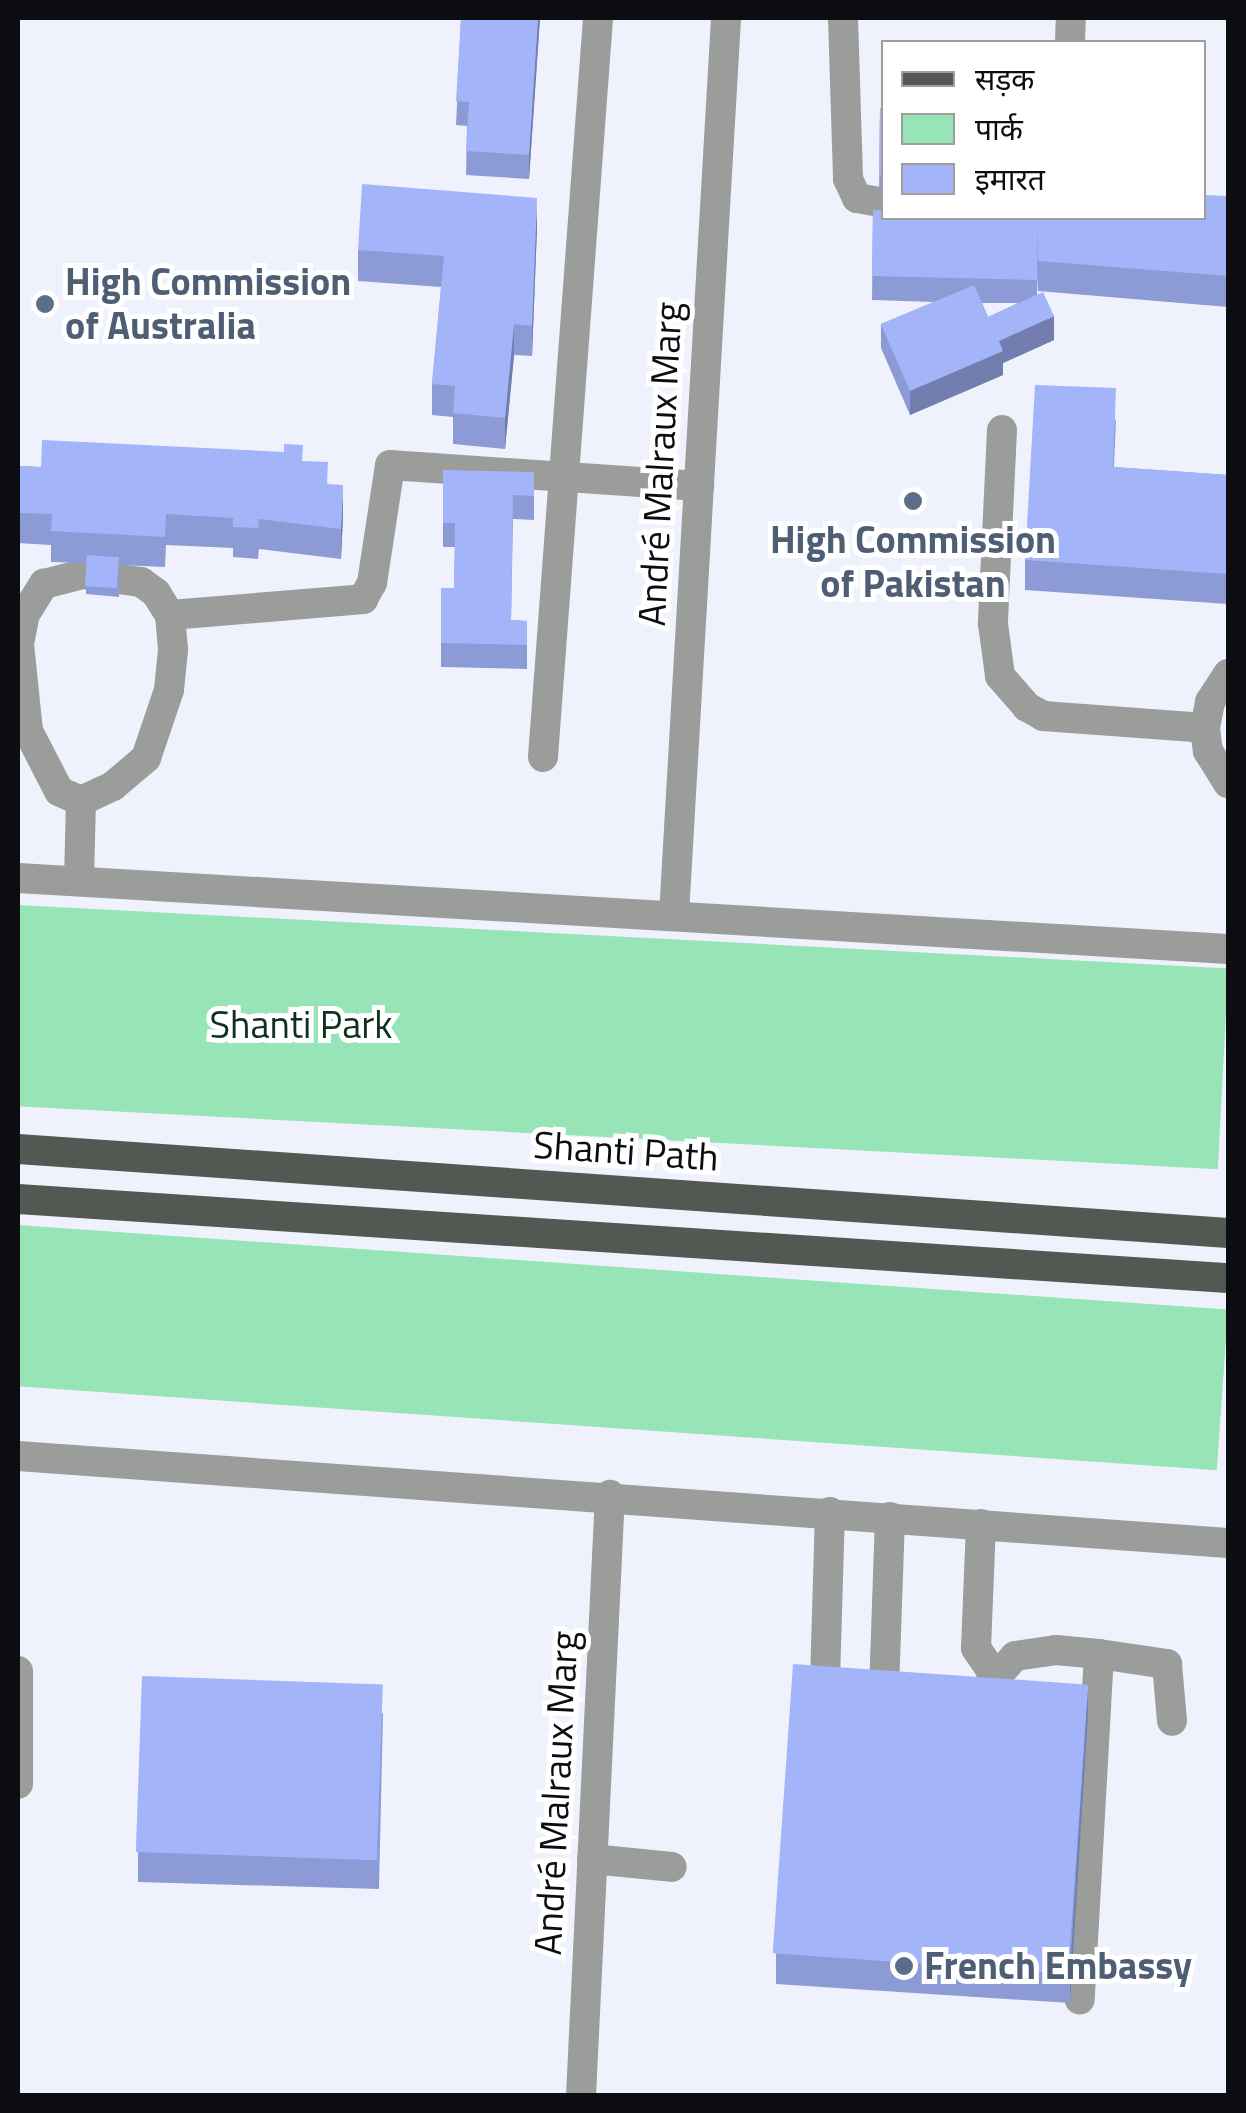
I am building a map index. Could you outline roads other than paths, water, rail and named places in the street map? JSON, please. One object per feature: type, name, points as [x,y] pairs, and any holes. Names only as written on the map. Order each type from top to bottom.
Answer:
[{"type":"main road","name":"Shanti Path","points":[[18,1149],[1228,1233]]},
{"type":"main road","points":[[18,1199],[1228,1278]]},
{"type":"street","points":[[543,757],[598,18]]},
{"type":"street","name":"André Malraux Marg","points":[[674,915],[726,18]]},
{"type":"street","points":[[843,18],[848,179],[857,198],[881,202]]},
{"type":"street","points":[[1002,430],[992,624],[1000,676],[1026,707],[1043,716],[1205,728]]},
{"type":"street","points":[[170,615],[362,599],[372,583],[390,465],[699,486]]},
{"type":"street","points":[[83,574],[140,582],[170,615],[169,690],[146,758],[113,786],[80,800],[59,791],[28,731],[20,692],[24,614],[44,584],[83,574]]},
{"type":"street","points":[[1228,674],[1210,702],[1205,728],[1208,751],[1228,784]]},
{"type":"street","points":[[79,881],[80,800]]},
{"type":"street","points":[[18,878],[1228,949]]},
{"type":"street","points":[[18,1456],[610,1495],[1228,1543]]},
{"type":"street","name":"André Malraux Marg","points":[[581,2096],[610,1495]]},
{"type":"street","points":[[830,1512],[825,1684],[978,1697],[994,1675],[1016,1656],[1056,1650],[1099,1654],[1167,1664],[1172,1721]]},
{"type":"street","points":[[884,1690],[890,1517]]},
{"type":"street","points":[[981,1524],[976,1648],[994,1675]]},
{"type":"street","points":[[1080,1998],[1099,1654]]},
{"type":"street","points":[[18,1671],[18,1784]]},
{"type":"street","points":[[592,1858],[672,1867]]},
{"type":"place","name":"High Commission of Australia","points":[[45,304]]},
{"type":"place","name":"High Commission of Pakistan","points":[[913,501]]},
{"type":"place","name":"French Embassy","points":[[904,1966]]},
{"type":"park label","name":"Shanti Park","points":[[301,1025]]}]
